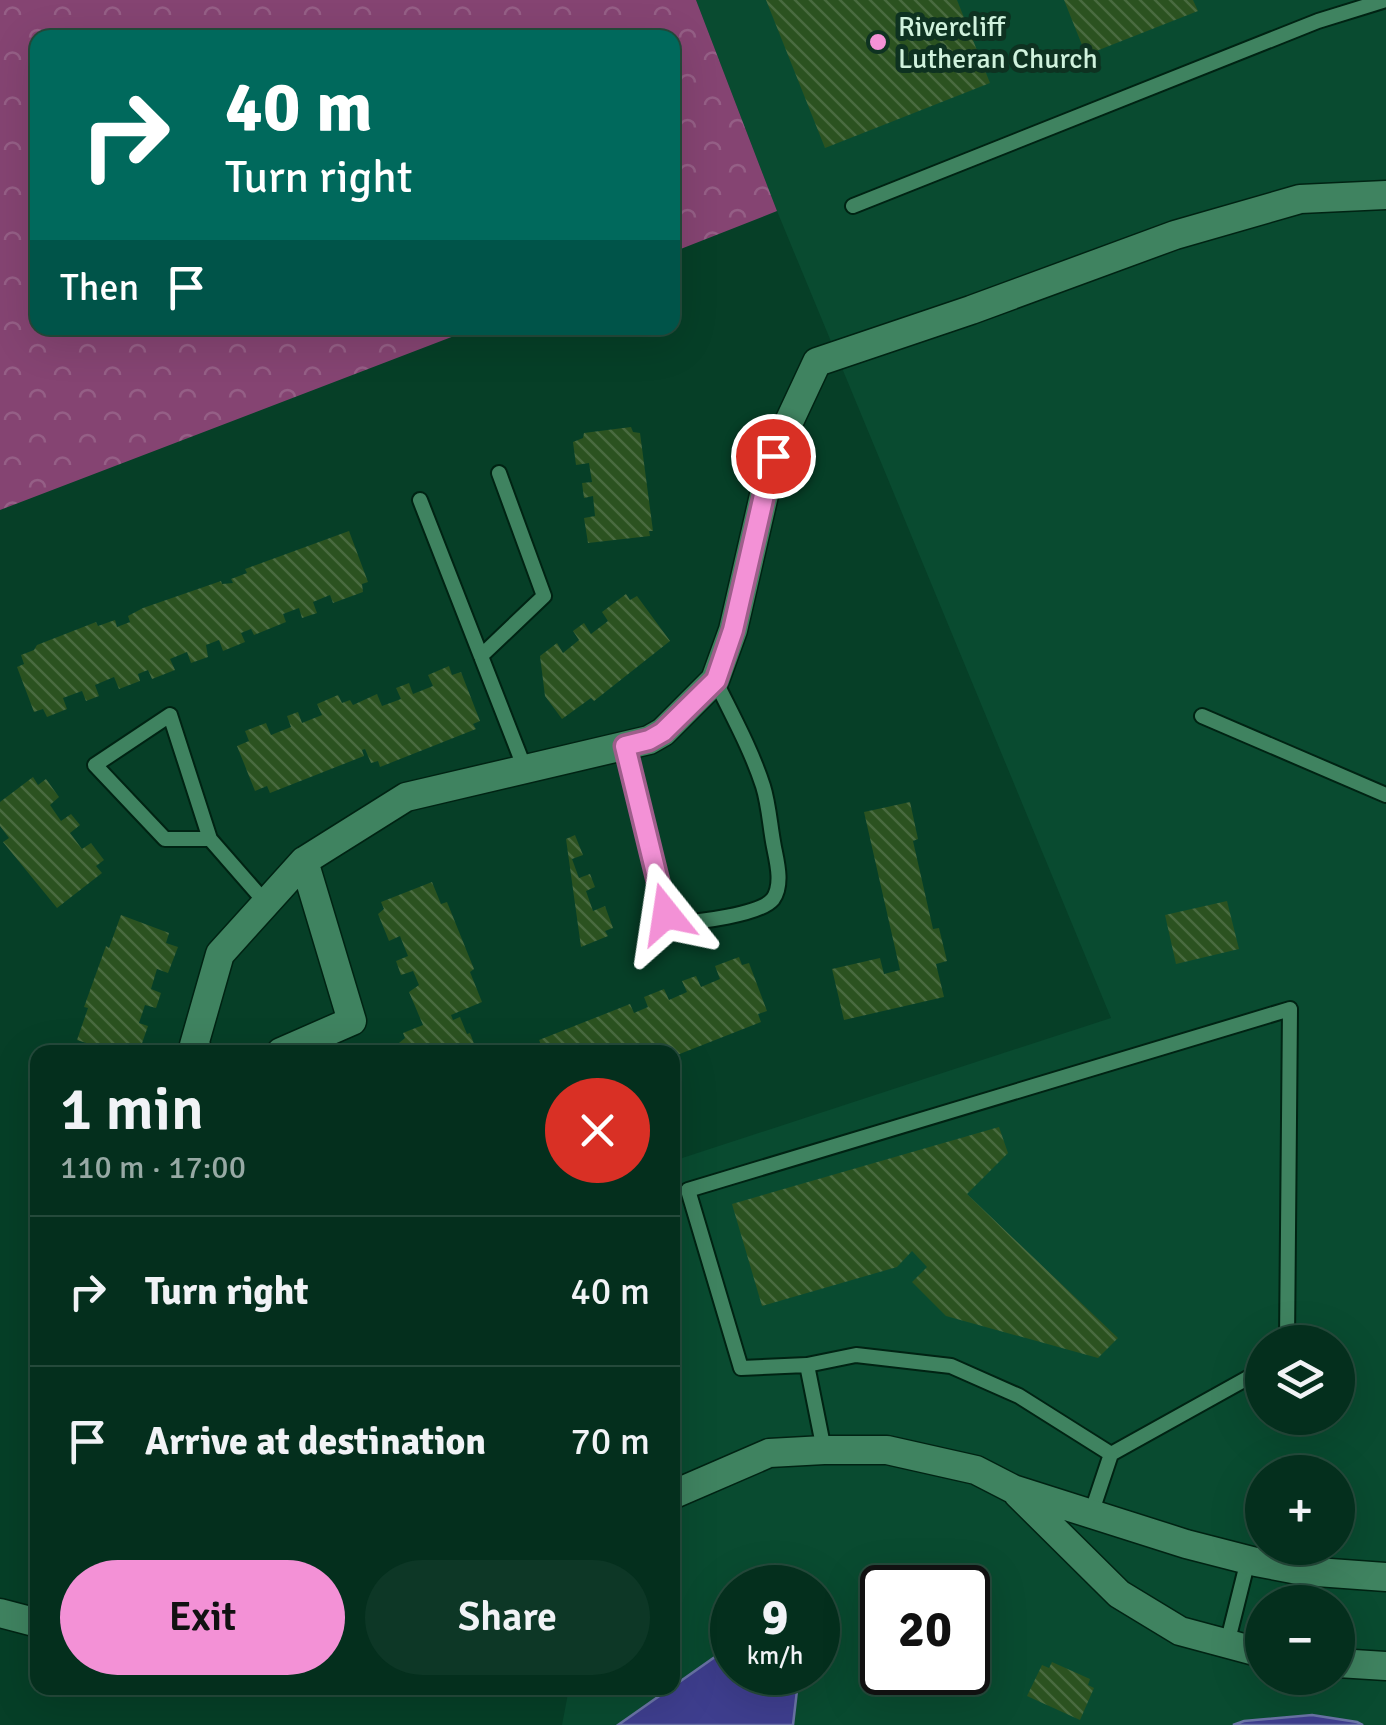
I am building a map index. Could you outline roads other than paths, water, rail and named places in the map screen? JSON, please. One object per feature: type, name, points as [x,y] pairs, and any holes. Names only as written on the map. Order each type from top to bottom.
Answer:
[{"type":"street","points":[[194,1045],[220,954],[304,861],[406,796],[649,740],[663,732],[716,680],[733,630],[773,456],[817,362],[1193,230],[1300,199],[1386,195]]},
{"type":"street","points":[[296,1045],[352,1021],[304,861]]},
{"type":"street","points":[[680,1492],[769,1454],[887,1450],[976,1470],[1013,1489],[1245,1559]]},
{"type":"street","points":[[1013,1489],[1119,1594],[1180,1631],[1245,1649]]},
{"type":"street","points":[[1273,1565],[1386,1578]]},
{"type":"street","points":[[0,1613],[30,1621]]},
{"type":"street","points":[[1355,1663],[1386,1666]]},
{"type":"lane","points":[[853,206],[1318,21],[1386,0]]},
{"type":"lane","points":[[481,656],[544,596],[500,473]]},
{"type":"lane","points":[[420,500],[525,769]]},
{"type":"lane","points":[[625,746],[666,914],[677,923],[692,922],[758,909],[772,901],[778,871],[764,788],[716,680]]},
{"type":"lane","points":[[210,839],[165,839],[95,765],[170,715],[210,839],[266,903]]},
{"type":"lane","points":[[1202,716],[1386,795]]},
{"type":"lane","points":[[1111,1454],[1020,1396],[951,1366],[856,1355],[807,1365],[741,1368],[688,1190],[1290,1009],[1287,1325]]},
{"type":"lane","points":[[807,1365],[824,1450]]},
{"type":"lane","points":[[1090,1514],[1111,1454],[1245,1379]]},
{"type":"lane","points":[[1226,1644],[1247,1565]]},
{"type":"place","name":"Rivercliff Lutheran Church","points":[[878,42]]}]
